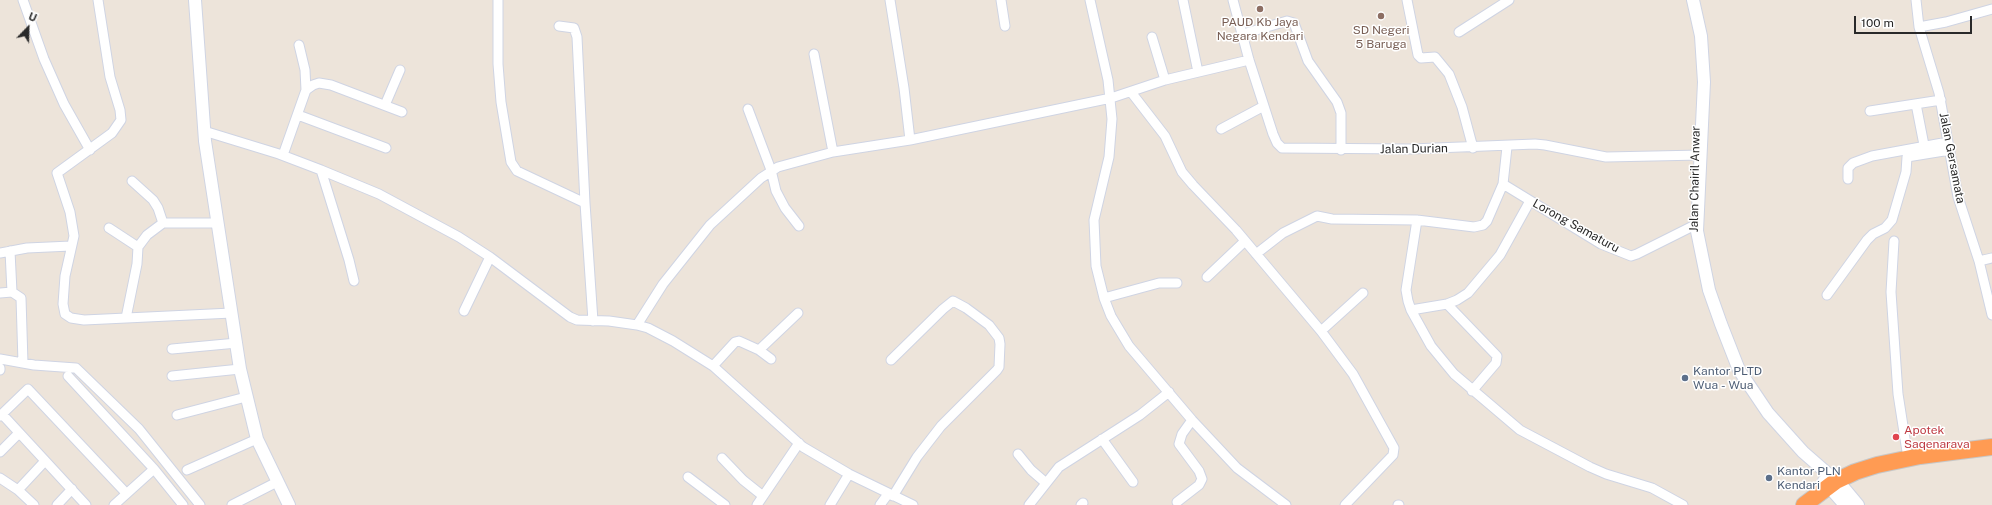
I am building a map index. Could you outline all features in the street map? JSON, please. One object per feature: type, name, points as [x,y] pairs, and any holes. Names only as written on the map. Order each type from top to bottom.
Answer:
[{"type":"highway","points":[[1816,505],[1855,472],[1908,458],[1992,447]]},
{"type":"highway","points":[[1804,505],[1836,487],[1890,469],[1992,455]]},
{"type":"main road","points":[[195,0],[204,131],[240,369],[257,439],[289,505]]},
{"type":"main road","name":"Jalan Chairil Anwar","points":[[1692,0],[1699,60],[1697,231],[1709,290],[1727,343],[1739,370],[1765,413]]},
{"type":"main road","name":"Jalan Chairil Anwar","points":[[1698,155],[1693,226],[1704,286],[1715,327],[1744,391],[1836,487]]},
{"type":"main road","points":[[1836,487],[1845,505]]},
{"type":"main road","points":[[1836,487],[1858,505]]},
{"type":"street","points":[[23,0],[44,59],[64,104],[90,150]]},
{"type":"street","points":[[98,0],[110,77],[120,110],[121,120],[112,132],[90,150],[62,168],[57,174],[73,224],[74,236],[65,276],[63,304],[65,314],[71,318],[84,320],[232,313]]},
{"type":"street","points":[[498,0],[498,64],[501,102],[511,162],[517,171],[585,203]]},
{"type":"street","points":[[890,0],[904,88],[910,140]]},
{"type":"street","points":[[1001,0],[1005,26]]},
{"type":"street","points":[[1090,0],[1111,98],[1112,133],[1109,157],[1094,220],[1096,266],[1104,298],[1111,316],[1129,346],[1192,420],[1237,468],[1286,505]]},
{"type":"street","points":[[1183,0],[1198,72]]},
{"type":"street","name":"Jalan Durian","points":[[1233,0],[1249,60],[1273,134],[1277,143],[1282,148],[1341,150],[1472,148],[1545,145],[1606,157],[1698,155]]},
{"type":"street","points":[[1407,0],[1418,55],[1421,58],[1435,57],[1449,74],[1462,107],[1472,148]]},
{"type":"street","points":[[1459,32],[1509,0]]},
{"type":"street","name":"Jalan Gersamata","points":[[1916,0],[1919,27],[1941,100],[1960,202],[1979,261],[1992,315]]},
{"type":"street","points":[[1919,27],[1946,22],[1992,9]]},
{"type":"street","points":[[1243,34],[1287,21],[1294,23],[1308,61],[1339,107],[1342,120],[1341,150]]},
{"type":"street","points":[[560,26],[574,28],[577,37],[585,203],[593,321]]},
{"type":"street","points":[[1152,37],[1165,80]]},
{"type":"street","points":[[282,155],[306,90],[305,70],[299,45]]},
{"type":"street","points":[[814,54],[833,152]]},
{"type":"street","points":[[637,325],[663,284],[686,253],[710,225],[771,170],[833,152],[910,140],[1111,98],[1165,80],[1249,60]]},
{"type":"street","points":[[385,105],[400,70]]},
{"type":"street","points":[[306,90],[319,83],[331,85],[402,112]]},
{"type":"street","points":[[1131,92],[1165,136],[1182,172],[1256,254],[1321,331],[1356,378],[1394,448],[1393,454],[1346,505]]},
{"type":"street","points":[[1870,111],[1941,100]]},
{"type":"street","points":[[1916,104],[1924,146]]},
{"type":"street","points":[[1221,129],[1264,106]]},
{"type":"street","points":[[748,109],[771,170],[780,200],[799,226]]},
{"type":"street","points":[[298,115],[386,148]]},
{"type":"street","points":[[204,131],[238,140],[282,155],[379,194],[459,237],[490,257],[563,313],[577,320],[610,321],[648,328],[713,366],[799,443],[850,474],[912,505]]},
{"type":"street","points":[[1906,154],[1924,146],[1949,146]]},
{"type":"street","points":[[1848,179],[1848,168],[1853,163],[1872,156],[1906,154],[1949,146]]},
{"type":"street","points":[[1256,254],[1283,233],[1317,216],[1332,218],[1417,220],[1479,227],[1487,221],[1503,184],[1507,147]]},
{"type":"street","points":[[1827,295],[1867,240],[1873,234],[1889,224],[1894,213],[1906,172],[1906,154]]},
{"type":"street","points":[[321,170],[354,281]]},
{"type":"street","points":[[132,181],[153,200],[164,223]]},
{"type":"street","name":"Lorong Samaturu","points":[[1503,184],[1601,244],[1633,256],[1693,226]]},
{"type":"street","points":[[1411,310],[1447,304],[1468,293],[1494,263],[1509,241],[1530,201]]},
{"type":"street","points":[[1417,220],[1406,290],[1411,310],[1431,346],[1454,374],[1472,391],[1520,430],[1590,467],[1652,488],[1683,505]]},
{"type":"street","points":[[126,318],[137,264],[138,247],[147,235],[164,223],[217,223]]},
{"type":"street","points":[[110,228],[138,247]]},
{"type":"street","points":[[1207,276],[1245,241]]},
{"type":"street","points":[[1894,241],[1891,292],[1898,394],[1908,458]]},
{"type":"street","points":[[0,253],[27,248],[71,246]]},
{"type":"street","points":[[10,251],[12,292]]},
{"type":"street","points":[[464,311],[490,257]]},
{"type":"street","points":[[1979,261],[1992,258]]},
{"type":"street","points":[[1104,298],[1159,283],[1177,283]]},
{"type":"street","points":[[0,293],[12,292],[21,298],[23,363]]},
{"type":"street","points":[[1321,331],[1363,293]]},
{"type":"street","points":[[880,505],[890,495],[941,426],[997,370],[999,367],[999,338],[989,325],[966,308],[953,301],[891,360]]},
{"type":"street","points":[[1447,304],[1497,356],[1496,363],[1472,391]]},
{"type":"street","points":[[759,350],[798,313]]},
{"type":"street","points":[[713,366],[735,342],[743,341],[771,359]]},
{"type":"street","points":[[172,349],[237,343]]},
{"type":"street","points":[[0,359],[23,363],[76,368],[139,429],[200,505]]},
{"type":"street","points":[[172,376],[240,369]]},
{"type":"street","points":[[68,376],[154,469],[181,504]]},
{"type":"street","points":[[86,505],[20,433],[1,415],[28,389],[126,493]]},
{"type":"street","points":[[1029,505],[1059,467],[1140,415],[1169,392]]},
{"type":"street","points":[[177,415],[246,397]]},
{"type":"street","points":[[1177,502],[1202,481],[1199,471],[1179,444],[1182,434],[1192,420]]},
{"type":"street","points":[[0,452],[20,433]]},
{"type":"street","points":[[187,470],[257,439]]},
{"type":"street","points":[[1102,439],[1133,482]]},
{"type":"street","points":[[757,505],[799,443]]},
{"type":"street","points":[[1018,454],[1031,470],[1046,483]]},
{"type":"street","points":[[722,458],[763,496]]},
{"type":"street","points":[[18,490],[45,460]]},
{"type":"street","points":[[114,505],[154,469]]},
{"type":"street","points":[[830,505],[850,474]]},
{"type":"street","points":[[688,477],[725,505]]},
{"type":"street","points":[[0,478],[18,490],[34,505]]},
{"type":"street","points":[[232,505],[277,482]]},
{"type":"street","points":[[56,505],[72,489]]},
{"type":"place","name":"PAUD Kb Jaya Negara Kendari","points":[[1260,9]]},
{"type":"place","name":"SD Negeri 5 Baruga","points":[[1381,16]]},
{"type":"place","name":"Kantor PLTD Wua - Wua","points":[[1685,378]]},
{"type":"place","name":"Apotek Saqenarava","points":[[1896,437]]},
{"type":"place","name":"Kantor PLN Kendari","points":[[1769,478]]}]
